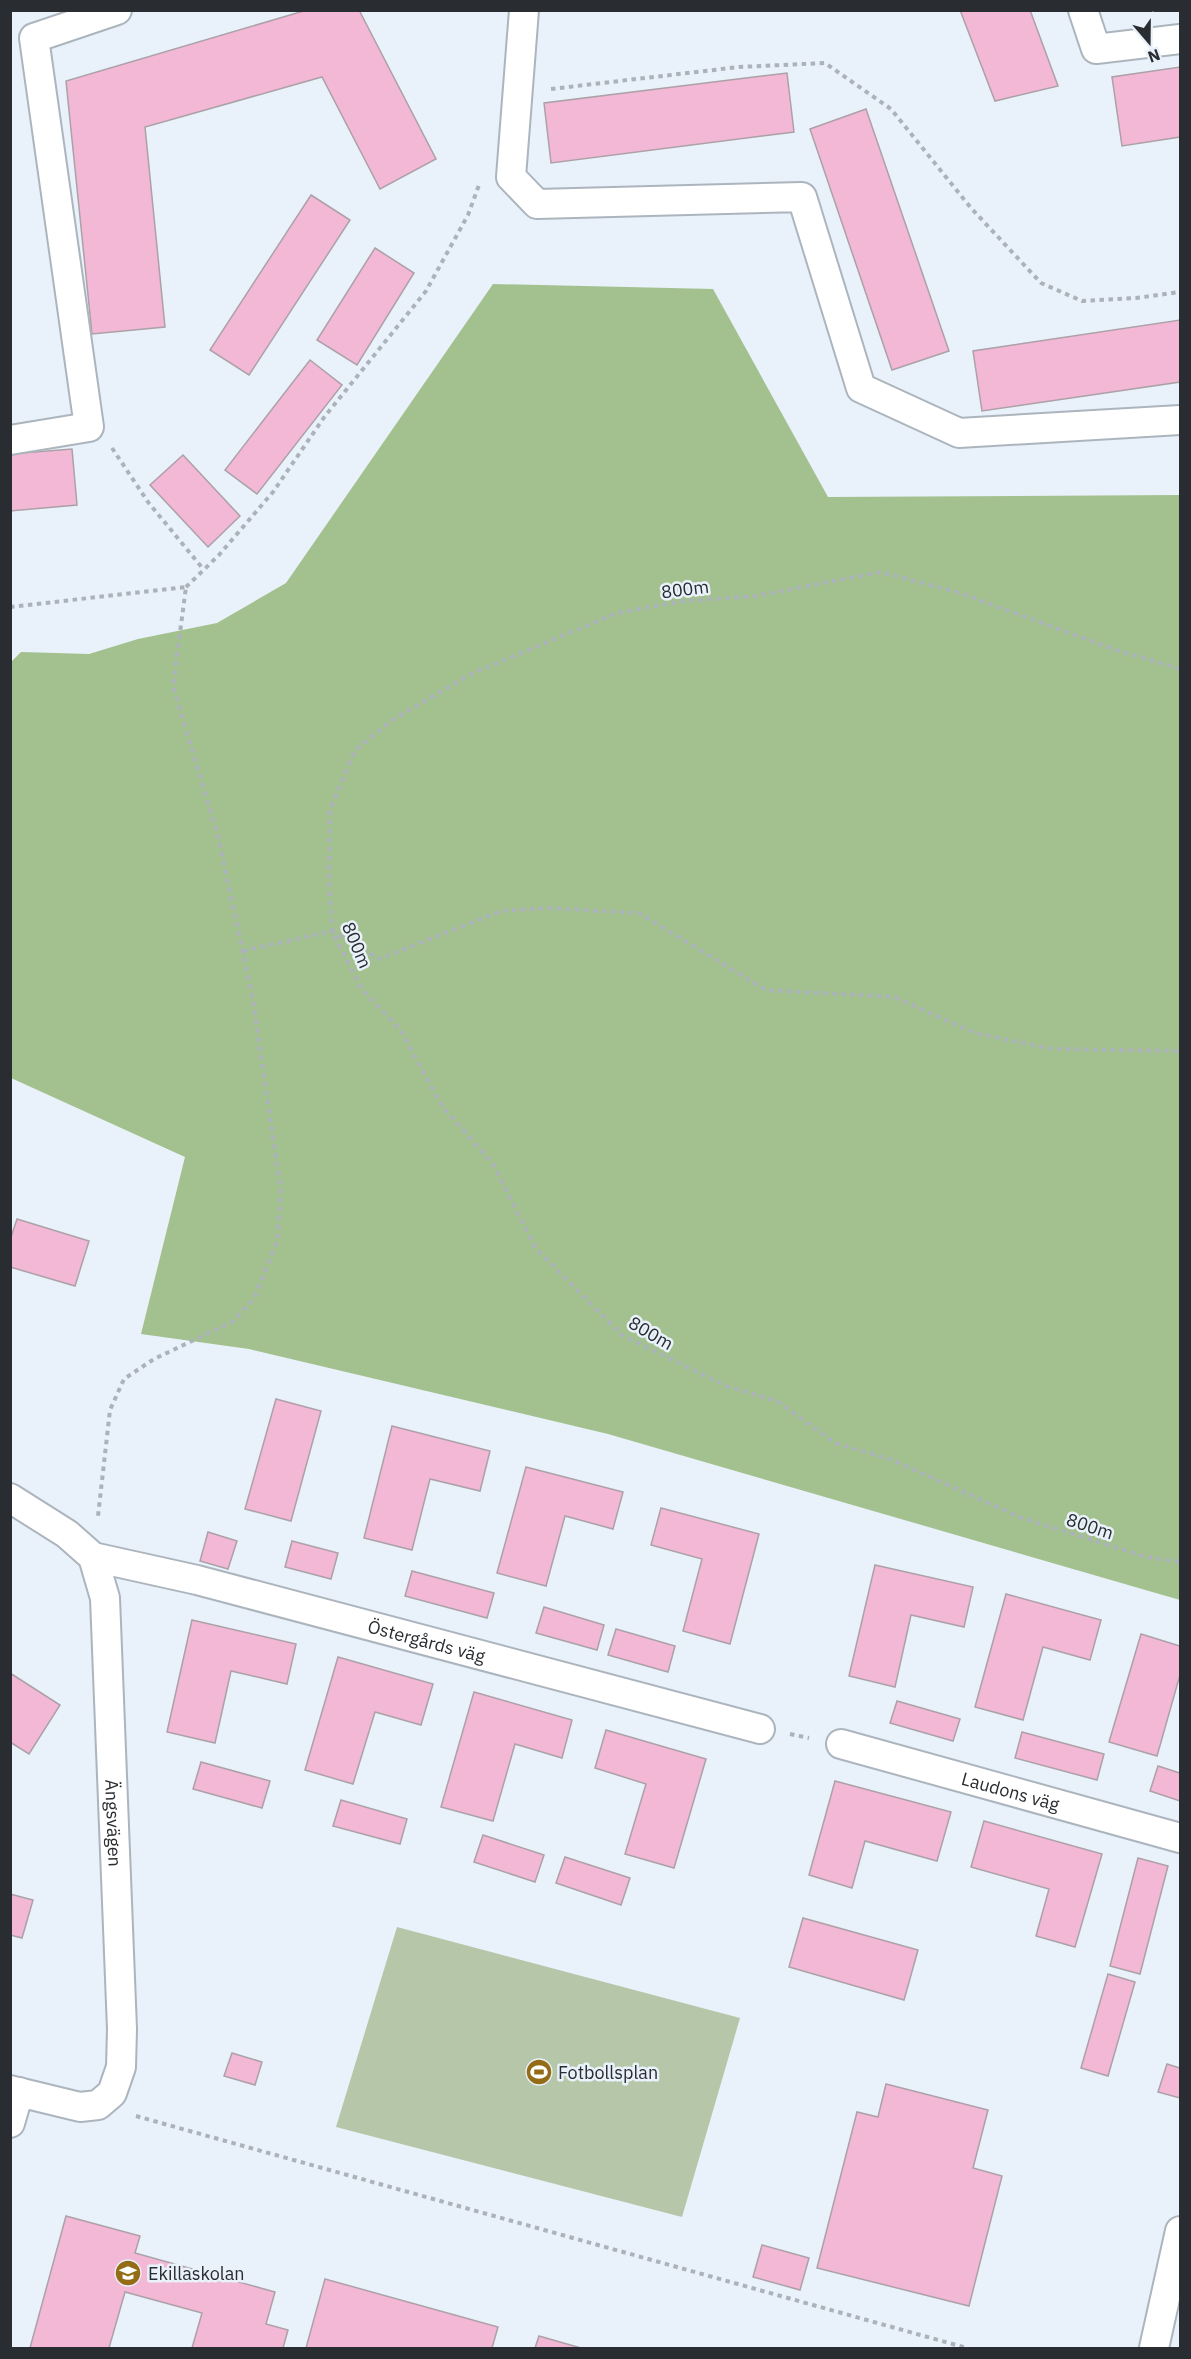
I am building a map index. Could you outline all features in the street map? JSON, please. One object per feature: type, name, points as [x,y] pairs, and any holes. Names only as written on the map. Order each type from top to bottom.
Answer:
[{"type":"street","points":[[10,440],[89,427],[34,38],[117,10]]},
{"type":"street","points":[[524,10],[511,177],[537,204],[802,197],[861,388],[959,432],[1180,420]]},
{"type":"street","points":[[1083,10],[1095,49],[1180,39]]},
{"type":"street","points":[[10,1498],[67,1534],[93,1557]]},
{"type":"street","name":"Östergårds väg","points":[[93,1557],[197,1580],[760,1729]]},
{"type":"street","name":"Ängsvägen","points":[[93,1557],[105,1598],[122,2029],[121,2067],[112,2093],[98,2105]]},
{"type":"street","name":"Laudons väg","points":[[841,1744],[1180,1838]]},
{"type":"street","points":[[10,2123],[15,2091],[80,2107],[98,2105]]},
{"type":"street","points":[[1154,2349],[1180,2231]]},
{"type":"path","points":[[518,93],[739,67],[825,63],[891,109],[971,208],[1041,283],[1082,301],[1136,298],[1180,292]]},
{"type":"path","points":[[10,607],[186,587],[273,492],[325,416],[426,291],[468,215],[481,183]]},
{"type":"path","points":[[89,427],[108,442],[148,502],[204,570]]},
{"type":"path","name":"800m","points":[[1180,669],[1116,650],[960,593],[880,572],[754,596],[684,601],[617,613],[471,674],[394,719],[355,750],[330,810],[332,931],[361,988],[402,1032],[442,1106],[493,1164],[536,1249],[622,1335],[726,1386],[777,1401],[835,1443],[892,1460],[1022,1518],[1146,1557],[1180,1562]]},
{"type":"path","points":[[93,1557],[110,1410],[124,1379],[154,1359],[232,1322],[255,1299],[277,1241],[281,1192],[253,1000],[218,836],[173,686],[186,587]]},
{"type":"path","points":[[243,951],[332,931],[380,959],[501,911],[549,908],[639,913],[766,990],[894,997],[975,1033],[1052,1049],[1180,1051]]},
{"type":"path","points":[[760,1729],[841,1744]]},
{"type":"path","points":[[98,2105],[967,2349]]},
{"type":"green space","points":[[493,284],[713,289],[828,497],[1180,495],[1180,1600],[608,1434],[249,1349],[141,1334],[185,1157],[11,1078],[11,662],[21,652],[89,654],[138,639],[217,623],[286,583]]},
{"type":"green space","name":"Fotbollsplan","points":[[397,1927],[740,2018],[682,2217],[336,2127]]},
{"type":"building","points":[[307,10],[359,10],[436,159],[380,189],[322,77],[145,127],[165,327],[92,334],[66,81]]},
{"type":"building","points":[[960,10],[1030,10],[1058,86],[995,101]]},
{"type":"building","points":[[1180,67],[1180,137],[1122,146],[1112,77]]},
{"type":"building","points":[[787,73],[794,132],[551,163],[544,103]]},
{"type":"building","points":[[866,109],[949,351],[892,370],[810,129]]},
{"type":"building","points":[[311,195],[350,220],[249,375],[210,350]]},
{"type":"building","points":[[375,248],[414,273],[357,365],[317,340]]},
{"type":"building","points":[[1180,320],[1180,382],[982,411],[973,351]]},
{"type":"building","points":[[310,360],[342,385],[257,494],[225,470]]},
{"type":"building","points":[[72,449],[77,505],[10,511],[10,454]]},
{"type":"building","points":[[183,455],[240,516],[208,547],[150,485]]},
{"type":"building","points":[[17,1219],[89,1241],[75,1286],[10,1267],[10,1240]]},
{"type":"building","points":[[276,1399],[321,1411],[291,1521],[245,1509]]},
{"type":"building","points":[[392,1426],[490,1451],[480,1491],[430,1479],[412,1550],[364,1538]]},
{"type":"building","points":[[526,1467],[623,1492],[613,1529],[565,1516],[546,1586],[497,1573]]},
{"type":"building","points":[[661,1508],[759,1534],[730,1644],[683,1631],[702,1559],[651,1545]]},
{"type":"building","points":[[208,1532],[237,1541],[228,1569],[200,1561]]},
{"type":"building","points":[[292,1541],[338,1553],[331,1579],[285,1567]]},
{"type":"building","points":[[875,1565],[973,1587],[964,1627],[911,1615],[895,1687],[849,1676]]},
{"type":"building","points":[[412,1571],[494,1593],[487,1618],[405,1596]]},
{"type":"building","points":[[1006,1594],[1101,1620],[1090,1660],[1043,1647],[1023,1720],[975,1707]]},
{"type":"building","points":[[544,1607],[604,1625],[597,1650],[536,1633]]},
{"type":"building","points":[[192,1620],[296,1644],[287,1684],[231,1671],[215,1743],[167,1732]]},
{"type":"building","points":[[616,1629],[675,1646],[668,1672],[608,1655]]},
{"type":"building","points":[[1141,1634],[1180,1646],[1180,1675],[1157,1756],[1109,1742]]},
{"type":"building","points":[[338,1657],[433,1684],[421,1725],[375,1712],[353,1784],[305,1770]]},
{"type":"building","points":[[10,1673],[60,1705],[29,1754],[10,1742]]},
{"type":"building","points":[[474,1692],[572,1720],[562,1758],[515,1744],[493,1821],[441,1807]]},
{"type":"building","points":[[897,1701],[960,1719],[953,1741],[890,1723]]},
{"type":"building","points":[[606,1730],[706,1759],[674,1868],[625,1854],[646,1784],[595,1768]]},
{"type":"building","points":[[1022,1732],[1104,1754],[1097,1780],[1015,1758]]},
{"type":"building","points":[[201,1762],[270,1781],[262,1808],[193,1789]]},
{"type":"building","points":[[1158,1766],[1180,1773],[1180,1801],[1150,1791]]},
{"type":"building","points":[[835,1781],[951,1812],[937,1861],[865,1841],[852,1888],[809,1875]]},
{"type":"building","points":[[341,1800],[407,1819],[400,1844],[333,1826]]},
{"type":"building","points":[[984,1821],[1102,1854],[1075,1947],[1036,1936],[1049,1889],[971,1867]]},
{"type":"building","points":[[483,1835],[544,1855],[535,1882],[474,1862]]},
{"type":"building","points":[[565,1857],[630,1878],[621,1905],[556,1883]]},
{"type":"building","points":[[1138,1858],[1168,1866],[1140,1974],[1110,1966]]},
{"type":"building","points":[[10,1894],[33,1900],[22,1938],[10,1935]]},
{"type":"building","points":[[803,1918],[918,1950],[904,2000],[789,1967]]},
{"type":"building","points":[[1108,1974],[1135,1982],[1108,2076],[1081,2068]]},
{"type":"building","points":[[232,2053],[262,2062],[255,2085],[224,2076]]},
{"type":"building","points":[[1167,2064],[1180,2068],[1180,2098],[1158,2092]]},
{"type":"building","points":[[886,2084],[988,2110],[973,2168],[1002,2176],[969,2306],[817,2268],[857,2112],[878,2117]]},
{"type":"building","name":"Ekillaskolan","points":[[66,2216],[140,2236],[135,2253],[275,2292],[266,2324],[288,2330],[283,2348],[192,2348],[202,2313],[125,2292],[109,2348],[30,2348]]},
{"type":"building","points":[[762,2245],[809,2258],[800,2290],[753,2277]]},
{"type":"building","points":[[325,2279],[498,2327],[492,2348],[306,2348]]},
{"type":"building","points":[[539,2336],[581,2348],[535,2348]]},
{"type":"place","name":"Fotbollsplan","points":[[539,2072]]},
{"type":"place","name":"Ekillaskolan","points":[[128,2273]]}]
